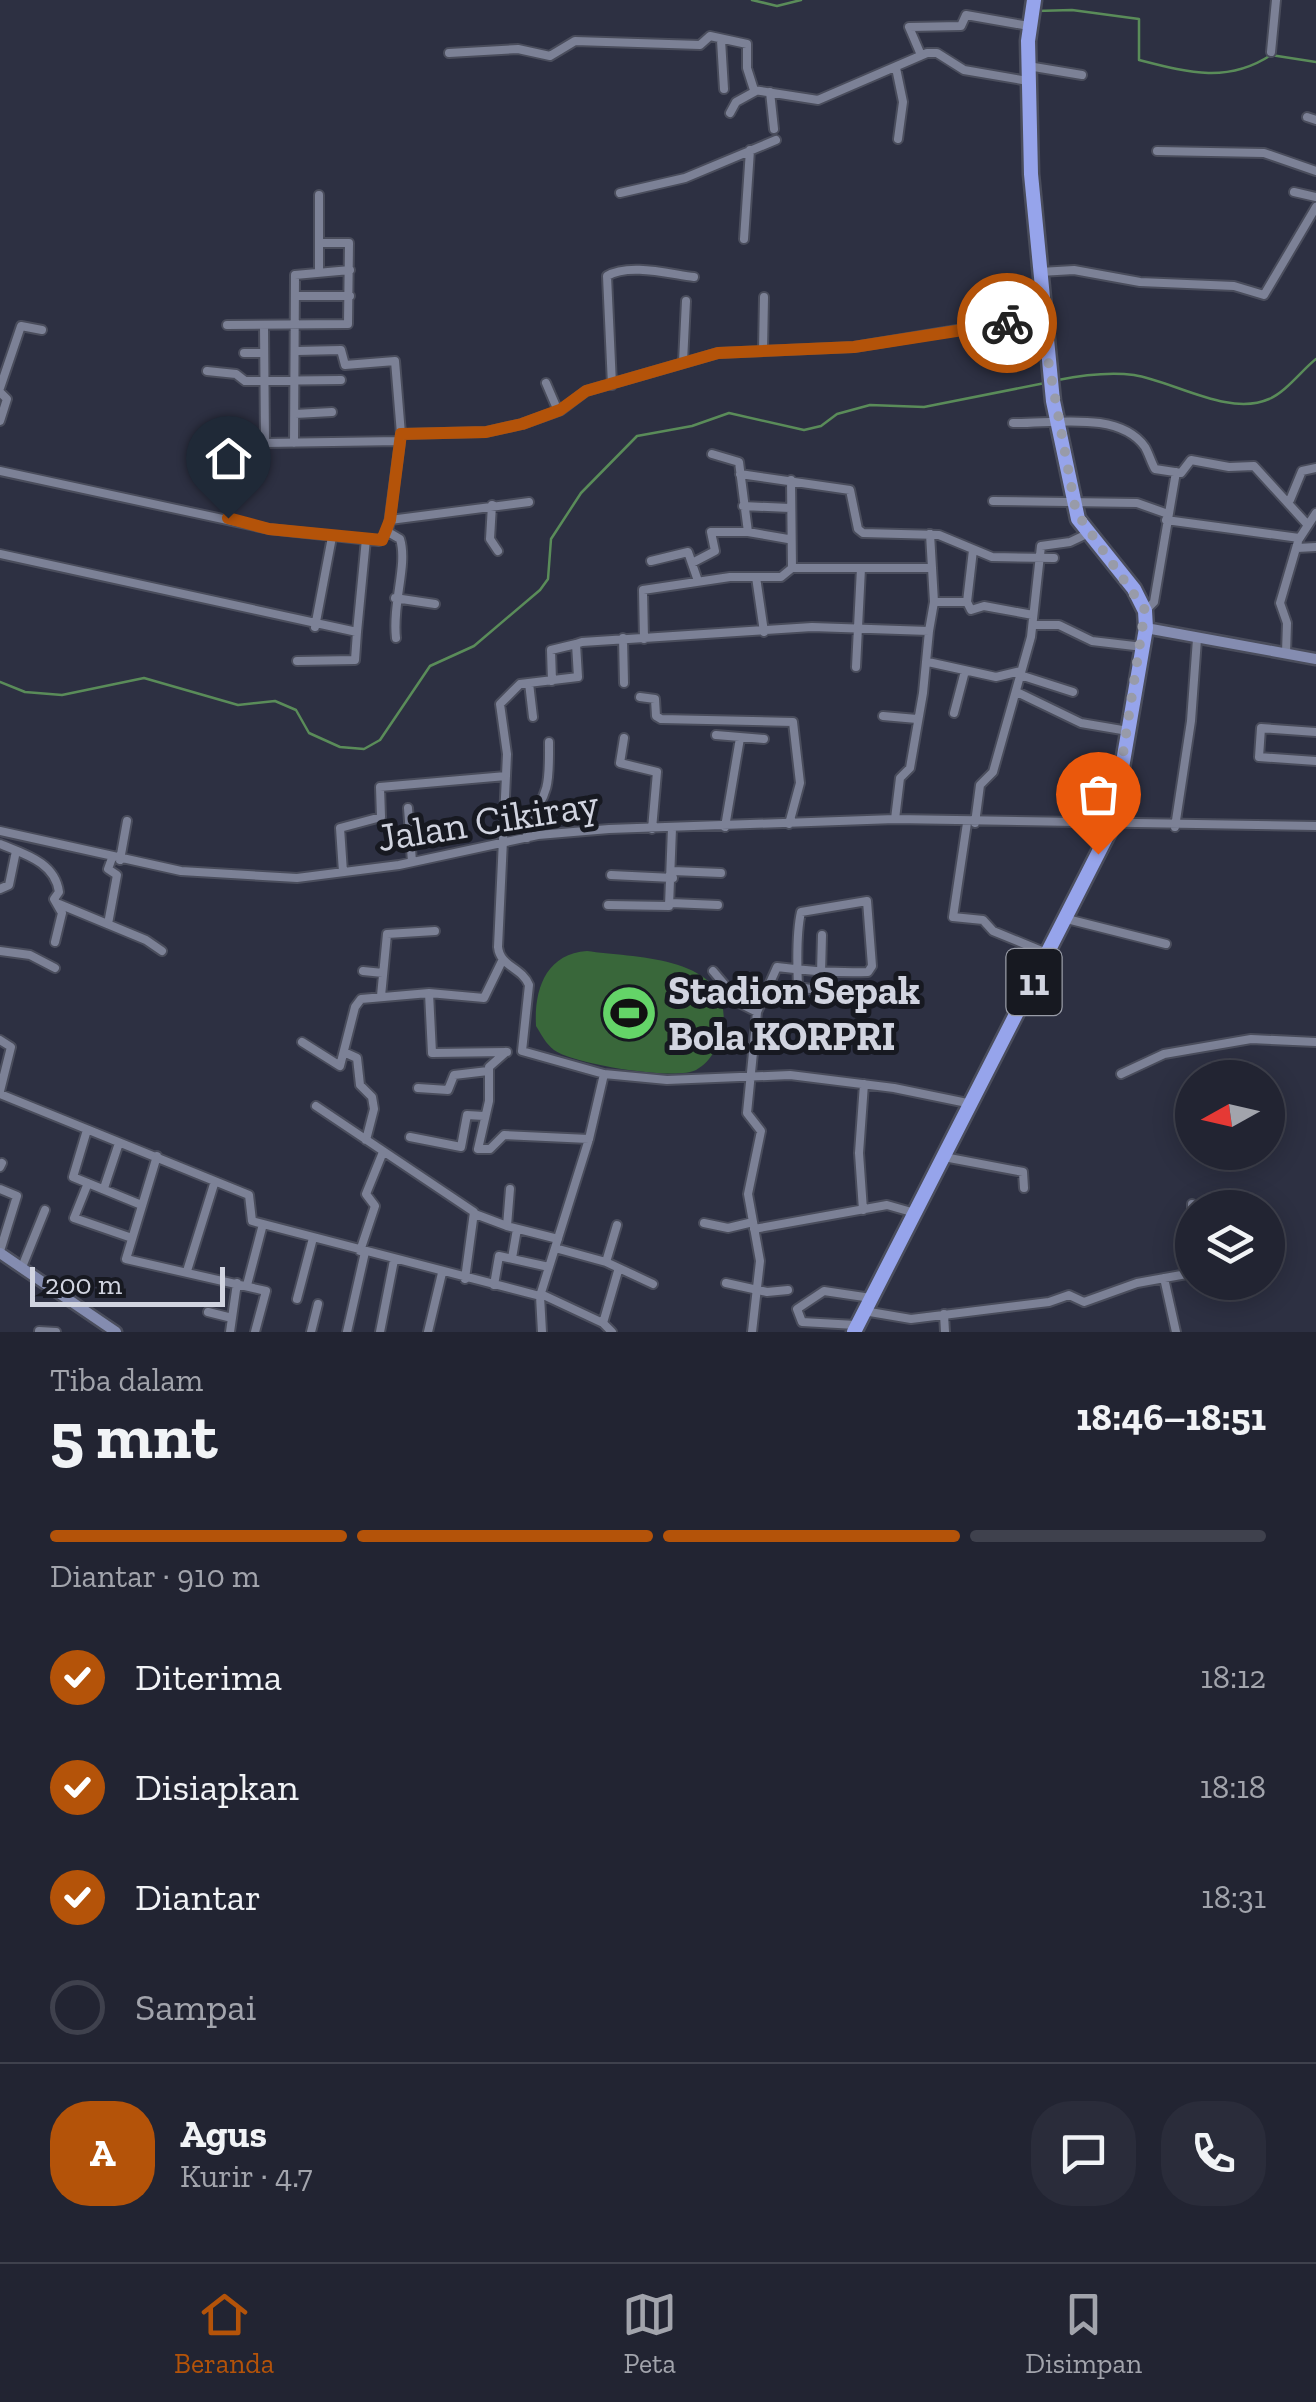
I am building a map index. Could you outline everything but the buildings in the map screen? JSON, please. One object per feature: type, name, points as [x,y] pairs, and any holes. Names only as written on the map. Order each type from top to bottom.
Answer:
[{"type":"highway","points":[[1031,11],[1028,74],[1038,272],[1053,401],[1074,504],[1089,534],[1134,589],[1145,610]]},
{"type":"highway","name":"11","points":[[862,1317],[1112,826],[1146,628],[1145,610]]},
{"type":"street","points":[[1270,52],[1276,0]]},
{"type":"street","points":[[920,56],[909,27],[961,26],[966,15],[1031,11]]},
{"type":"street","points":[[449,53],[518,49],[550,56],[575,41],[701,45],[708,36],[747,44],[746,68],[756,90]]},
{"type":"street","points":[[721,40],[724,88]]},
{"type":"street","points":[[730,113],[736,102],[756,90],[818,100],[920,56],[937,53],[964,70],[1082,75]]},
{"type":"street","points":[[896,68],[903,102],[898,139]]},
{"type":"street","points":[[770,92],[774,129]]},
{"type":"street","points":[[620,192],[685,178],[776,140]]},
{"type":"street","points":[[744,239],[750,150]]},
{"type":"street","points":[[1158,151],[1264,153],[1316,171]]},
{"type":"street","points":[[1294,192],[1316,197]]},
{"type":"street","points":[[318,195],[319,271]]},
{"type":"street","points":[[1038,272],[1082,270],[1140,282],[1234,286],[1264,295],[1316,206]]},
{"type":"street","points":[[227,325],[348,324],[349,242],[319,242]]},
{"type":"street","points":[[294,443],[296,273],[350,270]]},
{"type":"street","points":[[612,385],[607,276],[618,271],[656,271],[694,277]]},
{"type":"street","points":[[296,296],[350,296]]},
{"type":"street","points":[[763,350],[764,297]]},
{"type":"street","points":[[683,362],[686,301]]},
{"type":"street","points":[[264,325],[263,442],[294,443],[493,432],[558,411],[586,391],[683,362],[763,350],[854,347],[1000,323],[1042,327]]},
{"type":"street","points":[[0,421],[6,399],[0,390],[21,326],[42,330]]},
{"type":"street","points":[[0,471],[269,529],[382,540],[388,532],[400,437],[396,362],[344,365],[341,350],[297,351]]},
{"type":"street","points":[[244,352],[264,353]]},
{"type":"street","points":[[207,370],[236,374],[242,381],[342,380]]},
{"type":"street","points":[[546,383],[558,411]]},
{"type":"street","points":[[295,414],[332,412]]},
{"type":"street","points":[[1013,423],[1082,422],[1121,428],[1144,446],[1155,469],[1182,472],[1191,460],[1229,467],[1254,466],[1290,500]]},
{"type":"street","points":[[712,454],[738,461],[748,532]]},
{"type":"street","points":[[1306,523],[1290,510],[1290,500],[1302,471],[1316,468]]},
{"type":"street","points":[[1145,610],[1154,602],[1176,472]]},
{"type":"street","points":[[740,474],[850,490],[862,532],[930,534],[992,557],[1054,558]]},
{"type":"street","points":[[791,480],[788,539],[792,568]]},
{"type":"street","points":[[993,501],[1138,502],[1167,517],[1292,534],[1298,543],[1315,549]]},
{"type":"street","points":[[390,520],[529,502]]},
{"type":"street","points":[[492,506],[490,538],[498,551]]},
{"type":"street","points":[[742,506],[790,508]]},
{"type":"street","points":[[1286,653],[1287,623],[1280,602],[1306,523],[1316,513]]},
{"type":"street","points":[[388,532],[402,544],[394,598],[396,638]]},
{"type":"street","points":[[692,563],[716,551],[711,532],[748,532],[788,539]]},
{"type":"street","points":[[895,819],[900,778],[910,768],[928,662],[934,602],[928,568],[930,534]]},
{"type":"street","points":[[1049,954],[994,931],[983,920],[954,917],[980,784],[993,772],[1004,719],[1017,692],[1033,620],[1042,544],[1070,542],[1089,534]]},
{"type":"street","points":[[315,626],[332,538]]},
{"type":"street","points":[[297,661],[355,660],[366,540]]},
{"type":"street","points":[[974,550],[967,602],[972,610],[984,606],[1059,624],[1092,641],[1143,647]]},
{"type":"street","points":[[651,561],[685,552],[698,581]]},
{"type":"street","points":[[0,554],[315,626],[357,632]]},
{"type":"street","points":[[644,639],[642,591],[698,581],[783,576],[792,568],[928,568]]},
{"type":"street","points":[[856,666],[862,568]]},
{"type":"street","points":[[756,577],[764,632]]},
{"type":"street","points":[[394,598],[436,604]]},
{"type":"street","points":[[934,602],[967,602]]},
{"type":"street","points":[[552,681],[551,650],[576,644],[812,627],[929,631]]},
{"type":"street","points":[[1146,628],[1316,659]]},
{"type":"street","points":[[623,638],[624,683]]},
{"type":"street","points":[[1175,827],[1191,721],[1197,639]]},
{"type":"street","points":[[522,1051],[529,985],[524,976],[502,960],[498,947],[506,776],[500,704],[516,687],[578,677],[576,644]]},
{"type":"street","points":[[928,662],[996,677],[1021,673],[1072,692]]},
{"type":"street","points":[[954,712],[965,671]]},
{"type":"street","points":[[529,684],[533,718]]},
{"type":"street","points":[[1017,692],[1087,725],[1128,731]]},
{"type":"street","points":[[640,697],[655,698],[656,716],[661,719],[791,720],[800,784],[788,824]]},
{"type":"street","points":[[883,716],[917,719]]},
{"type":"street","points":[[1316,732],[1261,728],[1259,757],[1316,762]]},
{"type":"street","points":[[716,735],[764,739]]},
{"type":"street","points":[[624,738],[620,764],[657,772],[652,829]]},
{"type":"street","points":[[725,826],[740,738]]},
{"type":"street","points":[[527,838],[526,821],[541,806],[546,794],[549,742]]},
{"type":"street","points":[[343,872],[340,828],[381,817],[380,786],[506,776]]},
{"type":"street","points":[[408,808],[412,862]]},
{"type":"street","name":"Jalan Cikiray","points":[[0,831],[116,859],[199,873],[298,878],[504,846],[560,832],[895,819],[1112,826],[1316,826]]},
{"type":"street","points":[[108,924],[117,875],[109,873],[127,821]]},
{"type":"street","points":[[608,905],[666,908],[671,902],[672,828]]},
{"type":"street","points":[[0,844],[44,865],[58,883],[62,915],[55,942]]},
{"type":"street","points":[[0,890],[8,886],[16,851]]},
{"type":"street","points":[[611,875],[722,874]]},
{"type":"street","points":[[0,876],[10,877]]},
{"type":"street","points":[[40,896],[57,898],[162,951]]},
{"type":"street","points":[[752,1332],[758,1291],[748,1194],[761,1131],[747,1113],[757,1012],[774,968],[798,972],[821,973],[871,970],[867,901],[802,912],[798,972],[800,989],[862,992]]},
{"type":"street","points":[[671,902],[718,905]]},
{"type":"street","points":[[1067,919],[1166,944]]},
{"type":"street","points":[[381,996],[388,933],[434,931]]},
{"type":"street","points":[[821,973],[822,934]]},
{"type":"street","points":[[0,951],[30,954],[55,968]]},
{"type":"street","points":[[302,1042],[337,1066],[346,1052],[356,1004],[381,996],[429,993],[484,998],[502,960]]},
{"type":"street","points":[[363,971],[383,973]]},
{"type":"street","points":[[713,971],[741,1004],[757,1012]]},
{"type":"street","points":[[429,993],[432,1053],[522,1051],[604,1074],[667,1080],[752,1074],[864,1084],[972,1104]]},
{"type":"street","points":[[1120,1074],[1164,1054],[1251,1039],[1316,1042]]},
{"type":"street","points":[[0,1040],[11,1047],[0,1092],[157,1156],[214,1184],[249,1195],[250,1219],[263,1224],[442,1274],[540,1295],[606,1328],[618,1271]]},
{"type":"street","points":[[346,1052],[357,1058],[360,1085],[373,1100],[374,1114],[366,1140]]},
{"type":"street","points":[[506,1052],[488,1071],[480,1150],[490,1148],[504,1135],[589,1140]]},
{"type":"street","points":[[418,1088],[448,1090],[454,1075],[488,1071]]},
{"type":"street","points":[[542,1332],[540,1295],[589,1140],[604,1074]]},
{"type":"street","points":[[864,1084],[859,1153],[864,1210]]},
{"type":"street","points":[[316,1106],[475,1214],[606,1262],[618,1271],[653,1284]]},
{"type":"street","points":[[410,1137],[461,1147],[466,1115],[484,1116]]},
{"type":"street","points":[[87,1130],[72,1176],[140,1204]]},
{"type":"street","points":[[104,1188],[119,1143]]},
{"type":"street","points":[[346,1332],[374,1206],[366,1194],[383,1152]]},
{"type":"street","points":[[157,1156],[129,1237],[127,1261],[266,1291],[255,1332]]},
{"type":"street","points":[[944,1157],[1023,1172],[1024,1188]]},
{"type":"street","points":[[88,1182],[74,1218],[129,1237]]},
{"type":"street","points":[[187,1272],[214,1184]]},
{"type":"street","points":[[507,1226],[510,1189]]},
{"type":"street","points":[[0,1190],[17,1196],[0,1252],[116,1332]]},
{"type":"street","points":[[704,1223],[728,1228],[753,1226],[893,1205],[916,1213]]},
{"type":"street","points":[[22,1267],[45,1210]]},
{"type":"street","points":[[465,1278],[475,1214]]},
{"type":"street","points":[[230,1332],[263,1224]]},
{"type":"street","points":[[606,1262],[618,1224]]},
{"type":"street","points":[[512,1258],[518,1229]]},
{"type":"street","points":[[297,1299],[313,1238]]},
{"type":"street","points":[[494,1285],[498,1258],[549,1267]]},
{"type":"street","points":[[380,1332],[394,1260]]},
{"type":"street","points":[[428,1332],[442,1274]]},
{"type":"street","points":[[862,1317],[824,1291],[797,1309],[802,1322],[902,1318],[1048,1302],[1069,1295],[1084,1302],[1137,1282],[1175,1276]]},
{"type":"street","points":[[1164,1278],[1176,1332]]},
{"type":"street","points":[[726,1283],[758,1291],[788,1290]]},
{"type":"street","points":[[311,1332],[318,1304]]},
{"type":"street","points":[[208,1312],[232,1318]]},
{"type":"street","points":[[944,1314],[945,1332]]},
{"type":"street","points":[[39,1331],[56,1332]]},
{"type":"green space","name":"Stadion Sepak Bola KORPRI","points":[[587,951],[676,964],[713,985],[722,1003],[723,1026],[711,1057],[696,1070],[685,1073],[647,1072],[581,1061],[551,1048],[536,1026],[540,987],[561,959]]},
{"type":"waterway","points":[[752,0],[777,6],[801,0]]},
{"type":"waterway","points":[[1036,11],[1072,10],[1139,19],[1139,60],[1173,68],[1206,73],[1238,70],[1271,55],[1316,62]]},
{"type":"waterway","points":[[1058,380],[1096,374],[1134,375],[1219,401],[1253,403],[1282,391],[1316,359]]},
{"type":"waterway","points":[[0,682],[25,692],[62,695],[144,678],[238,705],[275,701],[296,710],[309,733],[340,747],[364,749],[380,740],[430,666],[474,646],[540,590],[548,579],[551,539],[581,493],[637,436],[692,426],[729,413],[804,430],[821,426],[837,414],[870,405],[924,407],[1045,383]]},
{"type":"way so far","points":[[1007,323],[1042,327],[1078,519],[1134,589],[1145,610],[1146,628],[1112,826],[1098,854]]},
{"type":"place","name":"Stadion Sepak Bola KORPRI","points":[[629,1013]]},
{"type":"route","points":[[228,518],[269,529],[332,538],[382,540],[388,532],[401,434],[486,432],[522,424],[560,410],[586,391],[718,353],[854,347],[1007,323]]}]
